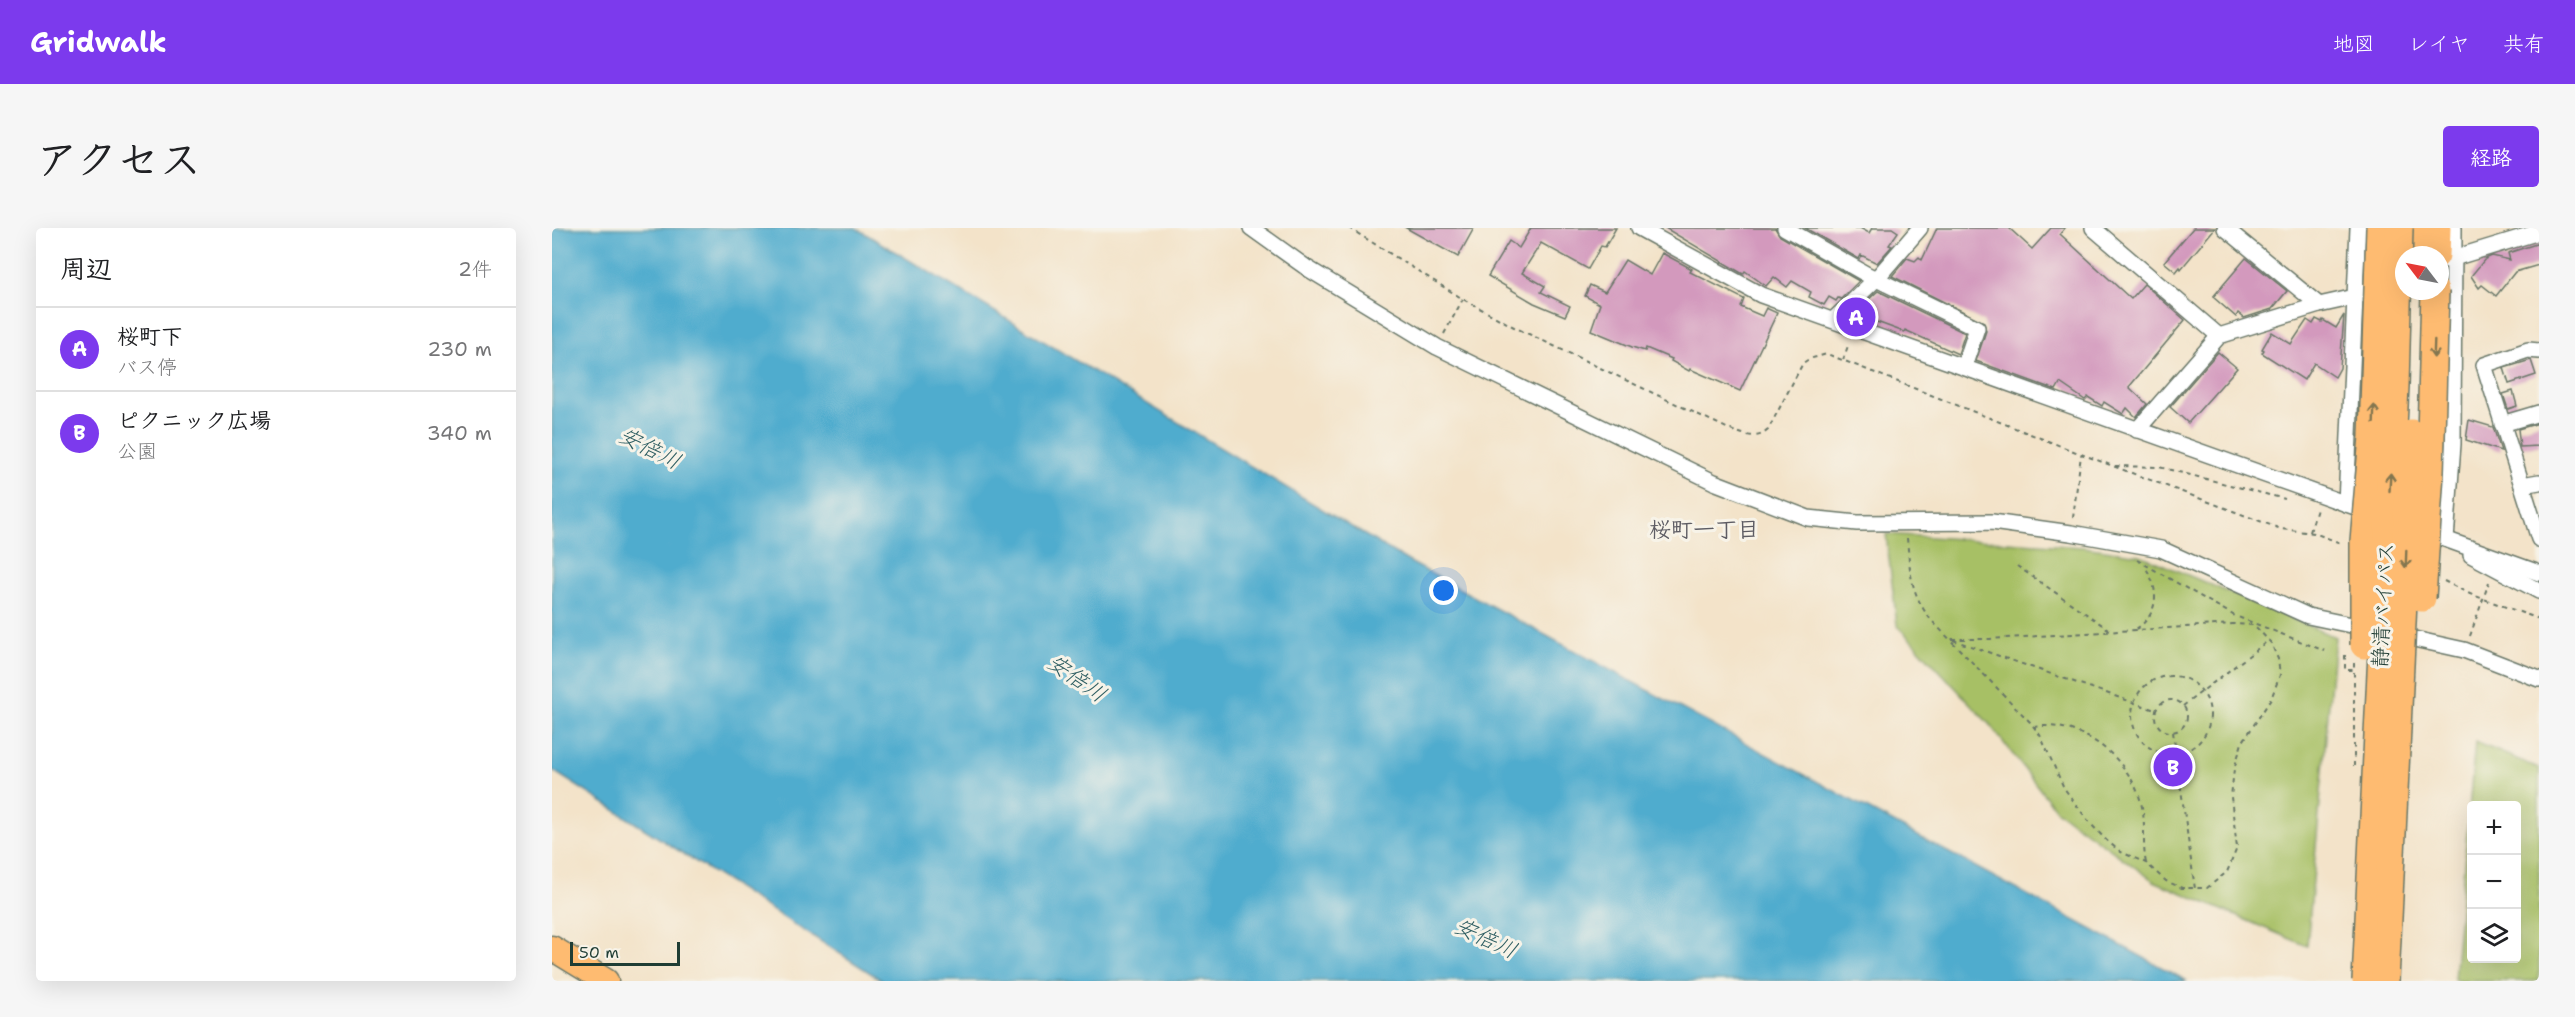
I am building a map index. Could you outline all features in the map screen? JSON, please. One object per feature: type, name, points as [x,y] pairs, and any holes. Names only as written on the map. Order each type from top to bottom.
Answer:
[{"type":"highway","points":[[2370,913],[2364,726],[2364,541],[2374,426],[2380,228]]},
{"type":"highway","name":"静清バイパス","points":[[2366,981],[2395,386],[2399,228]]},
{"type":"highway","points":[[2417,246],[2418,228]]},
{"type":"highway","points":[[2437,228],[2441,246]]},
{"type":"highway","name":"静清バイパス","points":[[2385,981],[2406,579],[2415,300]]},
{"type":"highway","points":[[2386,951],[2411,751],[2417,671],[2430,472],[2435,300]]},
{"type":"main road","points":[[552,948],[606,981]]},
{"type":"street","points":[[1251,228],[1307,268],[1437,347],[1724,486],[1808,518],[1857,523],[1992,522],[2071,532],[2161,549],[2308,616],[2464,650],[2539,679]]},
{"type":"street","points":[[1639,228],[1761,295],[2539,573]]},
{"type":"street","points":[[1785,228],[1876,279],[1977,328],[1964,367]]},
{"type":"street","points":[[1833,320],[1876,279],[1920,228]]},
{"type":"street","points":[[2093,228],[2219,336]]},
{"type":"street","points":[[2225,228],[2319,305]]},
{"type":"street","points":[[2346,504],[2358,228]]},
{"type":"street","points":[[2447,246],[2454,228]]},
{"type":"street","points":[[2449,256],[2539,232]]},
{"type":"street","points":[[2137,430],[2219,336],[2319,305],[2355,297],[2395,281]]},
{"type":"street","points":[[2445,300],[2453,444],[2449,540]]},
{"type":"street","points":[[2539,351],[2528,350],[2484,365],[2539,539]]},
{"type":"street","points":[[2502,424],[2539,413]]},
{"type":"street","points":[[2522,485],[2539,482]]},
{"type":"street","points":[[2449,540],[2493,568],[2539,591]]},
{"type":"path","points":[[1349,228],[1463,299],[1578,358],[1751,437],[1761,436],[1768,430],[1803,363],[1827,354],[2081,454],[2281,528]]},
{"type":"path","points":[[1437,347],[1463,299]]},
{"type":"path","points":[[1843,360],[1855,328]]},
{"type":"path","points":[[2071,532],[2081,454]]},
{"type":"path","points":[[2112,465],[2159,466],[2286,499]]},
{"type":"path","points":[[2310,532],[2318,506]]},
{"type":"path","points":[[1905,523],[1911,583],[1915,595],[1931,620],[2034,727],[2048,753],[2056,775],[2089,822],[2121,852],[2146,863],[2166,881],[2182,888],[2207,888],[2228,872],[2237,848],[2231,797],[2234,769],[2242,743],[2271,699],[2280,675],[2278,659],[2269,640],[2254,625],[2233,624],[1990,639],[1950,639]]},
{"type":"path","points":[[2129,555],[2199,597],[2254,625],[2325,651]]},
{"type":"path","points":[[2133,630],[2144,623],[2156,600],[2150,575],[2144,565]]},
{"type":"path","points":[[2017,566],[2111,631]]},
{"type":"path","points":[[2464,650],[2493,568]]},
{"type":"path","points":[[1950,639],[2156,710]]},
{"type":"path","points":[[2183,706],[2269,640]]},
{"type":"path","points":[[2354,658],[2354,770]]},
{"type":"path","points":[[2174,676],[2187,679],[2201,692],[2209,709],[2209,722],[2204,734],[2196,744],[2186,751],[2173,754],[2161,753],[2149,748],[2140,739],[2134,728],[2132,715],[2134,703],[2140,691],[2149,682],[2161,677],[2174,676]]},
{"type":"path","points":[[2166,700],[2176,701],[2183,706],[2186,712],[2185,722],[2178,730],[2173,732],[2162,730],[2158,726],[2155,721],[2156,710],[2166,700]]},
{"type":"path","points":[[2034,727],[2049,724],[2079,732],[2108,752],[2122,766],[2138,791],[2142,806],[2146,863]]},
{"type":"path","points":[[2173,732],[2195,889]]},
{"type":"green space","points":[[1886,534],[2083,547],[2140,555],[2335,637],[2307,946],[2154,881],[2056,810],[1990,725],[1897,625]]},
{"type":"green space","points":[[2475,742],[2539,768],[2539,981],[2459,981],[2454,979],[2467,832],[2467,963],[2521,963],[2521,801],[2470,801]]},
{"type":"water","name":"安倍川","points":[[552,228],[856,228],[1408,561],[2187,981],[883,981],[552,770]]},
{"type":"building","points":[[1406,228],[1474,228],[1458,257]]},
{"type":"building","points":[[1531,228],[1616,228],[1605,247],[1601,246],[1588,269],[1541,243],[1522,273],[1545,286],[1541,292],[1570,306],[1565,316],[1534,303],[1488,276],[1509,241],[1519,248]]},
{"type":"building","points":[[1665,228],[1775,228],[1780,236],[1859,281],[1841,299],[1838,298],[1836,301],[1829,297],[1824,305],[1809,297],[1811,292],[1792,281],[1787,287],[1774,277],[1766,286],[1745,271],[1743,274]]},
{"type":"building","points":[[1805,228],[1860,228],[1869,233],[1872,228],[1892,228],[1898,232],[1889,245],[1892,246],[1877,263],[1861,255],[1859,259]]},
{"type":"building","points":[[1937,228],[2009,228],[2032,249],[2051,228],[2065,228],[2060,234],[2131,299],[2144,284],[2185,320],[2129,387],[2147,404],[2136,417],[2127,408],[2123,414],[2104,402],[2102,406],[2088,397],[2085,400],[2060,383],[2056,390],[1976,361],[1986,331],[1984,322],[1892,276],[1907,258],[1915,261],[1919,257],[1922,260]]},
{"type":"building","points":[[2193,228],[2215,228],[2176,272],[2164,262]]},
{"type":"building","points":[[2539,243],[2539,265],[2515,272],[2496,296],[2482,285],[2479,288],[2471,276],[2485,259],[2492,256],[2510,260],[2508,253]]},
{"type":"building","points":[[1662,253],[1692,269],[1690,272],[1744,299],[1741,307],[1762,316],[1766,308],[1777,313],[1740,391],[1690,369],[1689,371],[1671,361],[1672,359],[1646,348],[1645,351],[1632,347],[1591,330],[1600,304],[1585,296],[1590,285],[1605,292],[1625,260],[1650,275]]},
{"type":"building","points":[[2246,258],[2287,291],[2272,309],[2244,318],[2238,313],[2236,317],[2213,297]]},
{"type":"building","points":[[1878,291],[1965,333],[1958,354],[1905,330],[1904,332],[1874,321],[1857,310]]},
{"type":"building","points":[[2344,315],[2340,368],[2335,377],[2314,363],[2304,380],[2262,353],[2272,332],[2291,344],[2307,320],[2313,324],[2316,319],[2322,322],[2323,320],[2336,328]]},
{"type":"building","points":[[2218,352],[2237,368],[2188,423],[2170,407]]},
{"type":"building","points":[[2531,360],[2536,375],[2509,384],[2504,368]]},
{"type":"building","points":[[2513,391],[2517,406],[2508,409],[2503,394]]},
{"type":"building","points":[[2469,420],[2493,427],[2501,451],[2466,440]]},
{"type":"building","points":[[2539,423],[2539,446],[2520,447],[2518,429]]},
{"type":"place","name":"桜町下","points":[[1856,317]]},
{"type":"place","name":"ピクニック広場","points":[[2173,767]]},
{"type":"district","name":"桜町一丁目","points":[[1704,529]]}]
